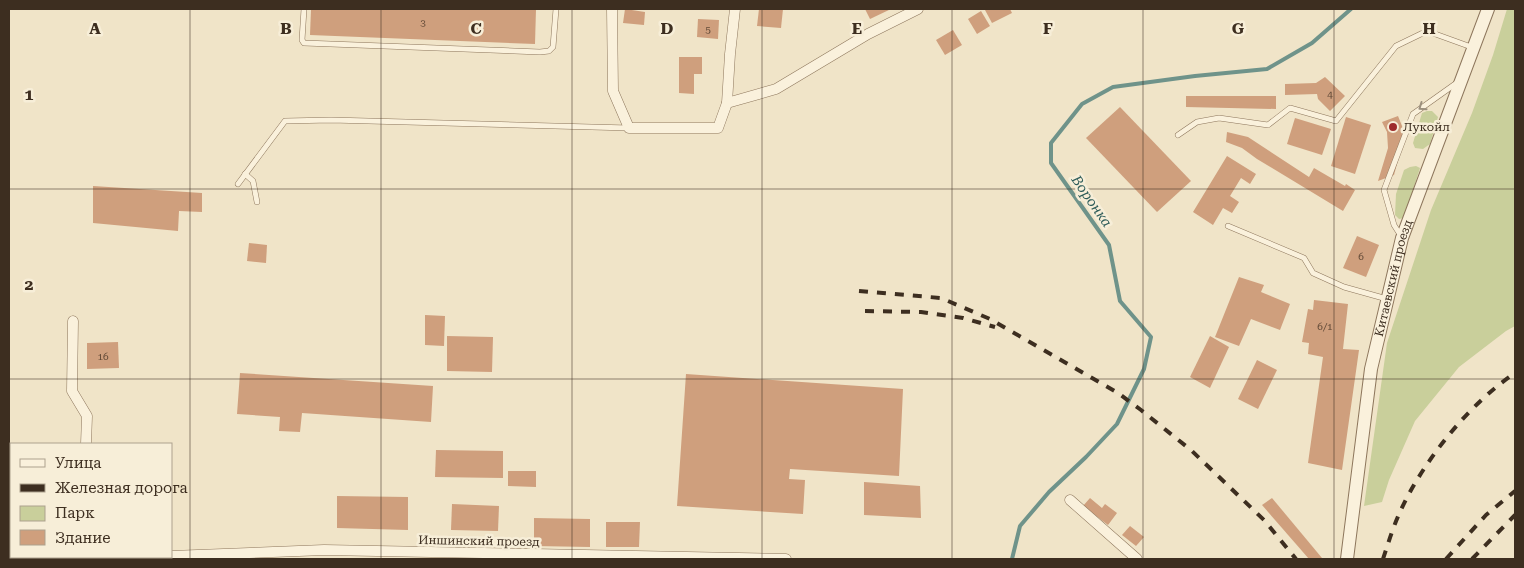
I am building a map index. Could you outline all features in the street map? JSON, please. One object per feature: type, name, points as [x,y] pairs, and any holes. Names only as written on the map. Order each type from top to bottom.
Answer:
[{"type":"street","points":[[612,9],[613,91],[629,128],[718,128],[727,103],[735,9]]},
{"type":"street","points":[[727,103],[776,89],[868,34],[918,9]]},
{"type":"street","name":"Китаевский проезд","points":[[1346,559],[1371,369],[1402,238],[1488,9]]},
{"type":"street","points":[[73,321],[72,391],[87,416],[86,443]]},
{"type":"street","points":[[1070,500],[1138,559]]},
{"type":"street","name":"Иншинский проезд","points":[[172,556],[324,550],[786,559]]},
{"type":"street","points":[[90,559],[122,558]]},
{"type":"lane","points":[[304,9],[302,40],[304,42],[540,52],[549,51],[554,48],[556,9]]},
{"type":"lane","points":[[1178,136],[1197,122],[1219,118],[1268,125],[1290,108],[1336,121],[1396,46],[1427,31],[1474,48]]},
{"type":"lane","points":[[1402,238],[1394,225],[1384,190],[1413,114],[1462,79]]},
{"type":"lane","points":[[238,184],[285,122],[331,120],[629,128]]},
{"type":"lane","points":[[246,174],[253,181],[257,202]]},
{"type":"lane","points":[[1228,226],[1304,258],[1313,273],[1344,288],[1388,299]]},
{"type":"green space","points":[[1507,9],[1515,9],[1515,326],[1459,367],[1415,421],[1389,480],[1382,502],[1364,506],[1387,343],[1431,210],[1472,113]]},
{"type":"green space","points":[[1432,111],[1438,117],[1430,144],[1423,149],[1415,148],[1413,143],[1422,113]]},
{"type":"green space","points":[[1416,166],[1420,168],[1404,218],[1399,219],[1395,215],[1396,194],[1404,170]]},
{"type":"building","points":[[311,9],[536,9],[535,44],[310,35]]},
{"type":"building","points":[[625,9],[645,12],[644,25],[623,23]]},
{"type":"building","points":[[759,9],[783,9],[781,28],[757,26]]},
{"type":"building","points":[[865,9],[891,9],[870,19]]},
{"type":"building","points":[[1010,9],[1012,13],[992,23],[985,10]]},
{"type":"building","points":[[981,11],[990,26],[977,34],[968,19]]},
{"type":"building","points":[[698,19],[719,20],[718,39],[697,37]]},
{"type":"building","points":[[953,30],[962,45],[945,55],[936,40]]},
{"type":"building","points":[[679,57],[702,57],[702,74],[694,74],[694,94],[679,93]]},
{"type":"building","points":[[1325,77],[1345,96],[1330,111],[1318,99],[1317,94],[1285,95],[1285,84],[1316,83]]},
{"type":"building","points":[[1186,96],[1276,96],[1276,109],[1186,107]]},
{"type":"building","points":[[1120,107],[1191,181],[1157,212],[1086,138]]},
{"type":"building","points":[[1398,116],[1402,126],[1403,142],[1394,175],[1378,181],[1388,148],[1387,132],[1382,122]]},
{"type":"building","points":[[1346,117],[1371,125],[1355,174],[1331,166]]},
{"type":"building","points":[[1295,118],[1331,129],[1322,155],[1287,144]]},
{"type":"building","points":[[1227,132],[1248,137],[1309,177],[1314,168],[1355,190],[1343,211],[1242,148],[1226,142]]},
{"type":"building","points":[[1227,156],[1256,174],[1250,184],[1241,178],[1230,196],[1239,202],[1232,213],[1223,208],[1213,225],[1193,212]]},
{"type":"building","points":[[93,186],[202,193],[202,212],[179,211],[178,231],[93,223]]},
{"type":"building","points":[[1357,236],[1379,245],[1366,277],[1343,268]]},
{"type":"building","points":[[249,243],[267,245],[266,263],[247,261]]},
{"type":"building","points":[[1239,277],[1264,285],[1261,292],[1290,304],[1280,330],[1251,319],[1239,346],[1215,337]]},
{"type":"building","points":[[1314,300],[1348,304],[1343,349],[1359,350],[1342,470],[1308,463],[1323,357],[1308,354],[1309,343],[1302,342],[1308,309],[1313,310]]},
{"type":"building","points":[[425,315],[445,316],[444,346],[425,345]]},
{"type":"building","points":[[447,336],[493,337],[492,372],[447,371]]},
{"type":"building","points":[[1210,336],[1229,347],[1210,388],[1190,377]]},
{"type":"building","points":[[118,342],[119,368],[87,369],[87,343]]},
{"type":"building","points":[[1257,360],[1277,370],[1258,409],[1238,399]]},
{"type":"building","points":[[240,373],[433,386],[431,422],[302,413],[300,432],[279,431],[280,417],[237,414]]},
{"type":"building","points":[[686,374],[903,389],[899,476],[790,469],[789,479],[805,480],[803,514],[677,506]]},
{"type":"building","points":[[436,450],[503,451],[503,478],[435,477]]},
{"type":"building","points":[[508,471],[536,471],[536,487],[508,486]]},
{"type":"building","points":[[864,482],[920,486],[921,518],[864,515]]},
{"type":"building","points":[[337,496],[408,497],[408,530],[337,528]]},
{"type":"building","points":[[1090,498],[1102,508],[1105,504],[1117,513],[1108,525],[1083,506]]},
{"type":"building","points":[[1272,498],[1322,558],[1309,559],[1262,505]]},
{"type":"building","points":[[452,504],[499,506],[498,531],[451,530]]},
{"type":"building","points":[[534,518],[590,519],[590,547],[534,546]]},
{"type":"building","points":[[606,522],[640,522],[639,547],[606,547]]},
{"type":"building","points":[[1130,526],[1144,537],[1136,546],[1122,535]]},
{"type":"waterway","name":"Воронка","points":[[1012,559],[1020,526],[1049,492],[1117,424],[1144,369],[1151,337],[1120,301],[1109,245],[1051,163],[1051,143],[1082,104],[1113,87],[1267,69],[1312,43],[1351,9]]},
{"type":"railway","points":[[859,291],[941,298],[990,319],[1118,393],[1192,451],[1264,520],[1296,559]]},
{"type":"railway","points":[[865,311],[921,312],[963,318],[995,327]]},
{"type":"railway","points":[[1383,559],[1400,512],[1421,473],[1434,454],[1464,417],[1515,373]]},
{"type":"railway","points":[[1446,559],[1486,515],[1515,491]]},
{"type":"railway","points":[[1472,559],[1515,515]]},
{"type":"place","name":"Лукойл","points":[[1393,127]]}]
